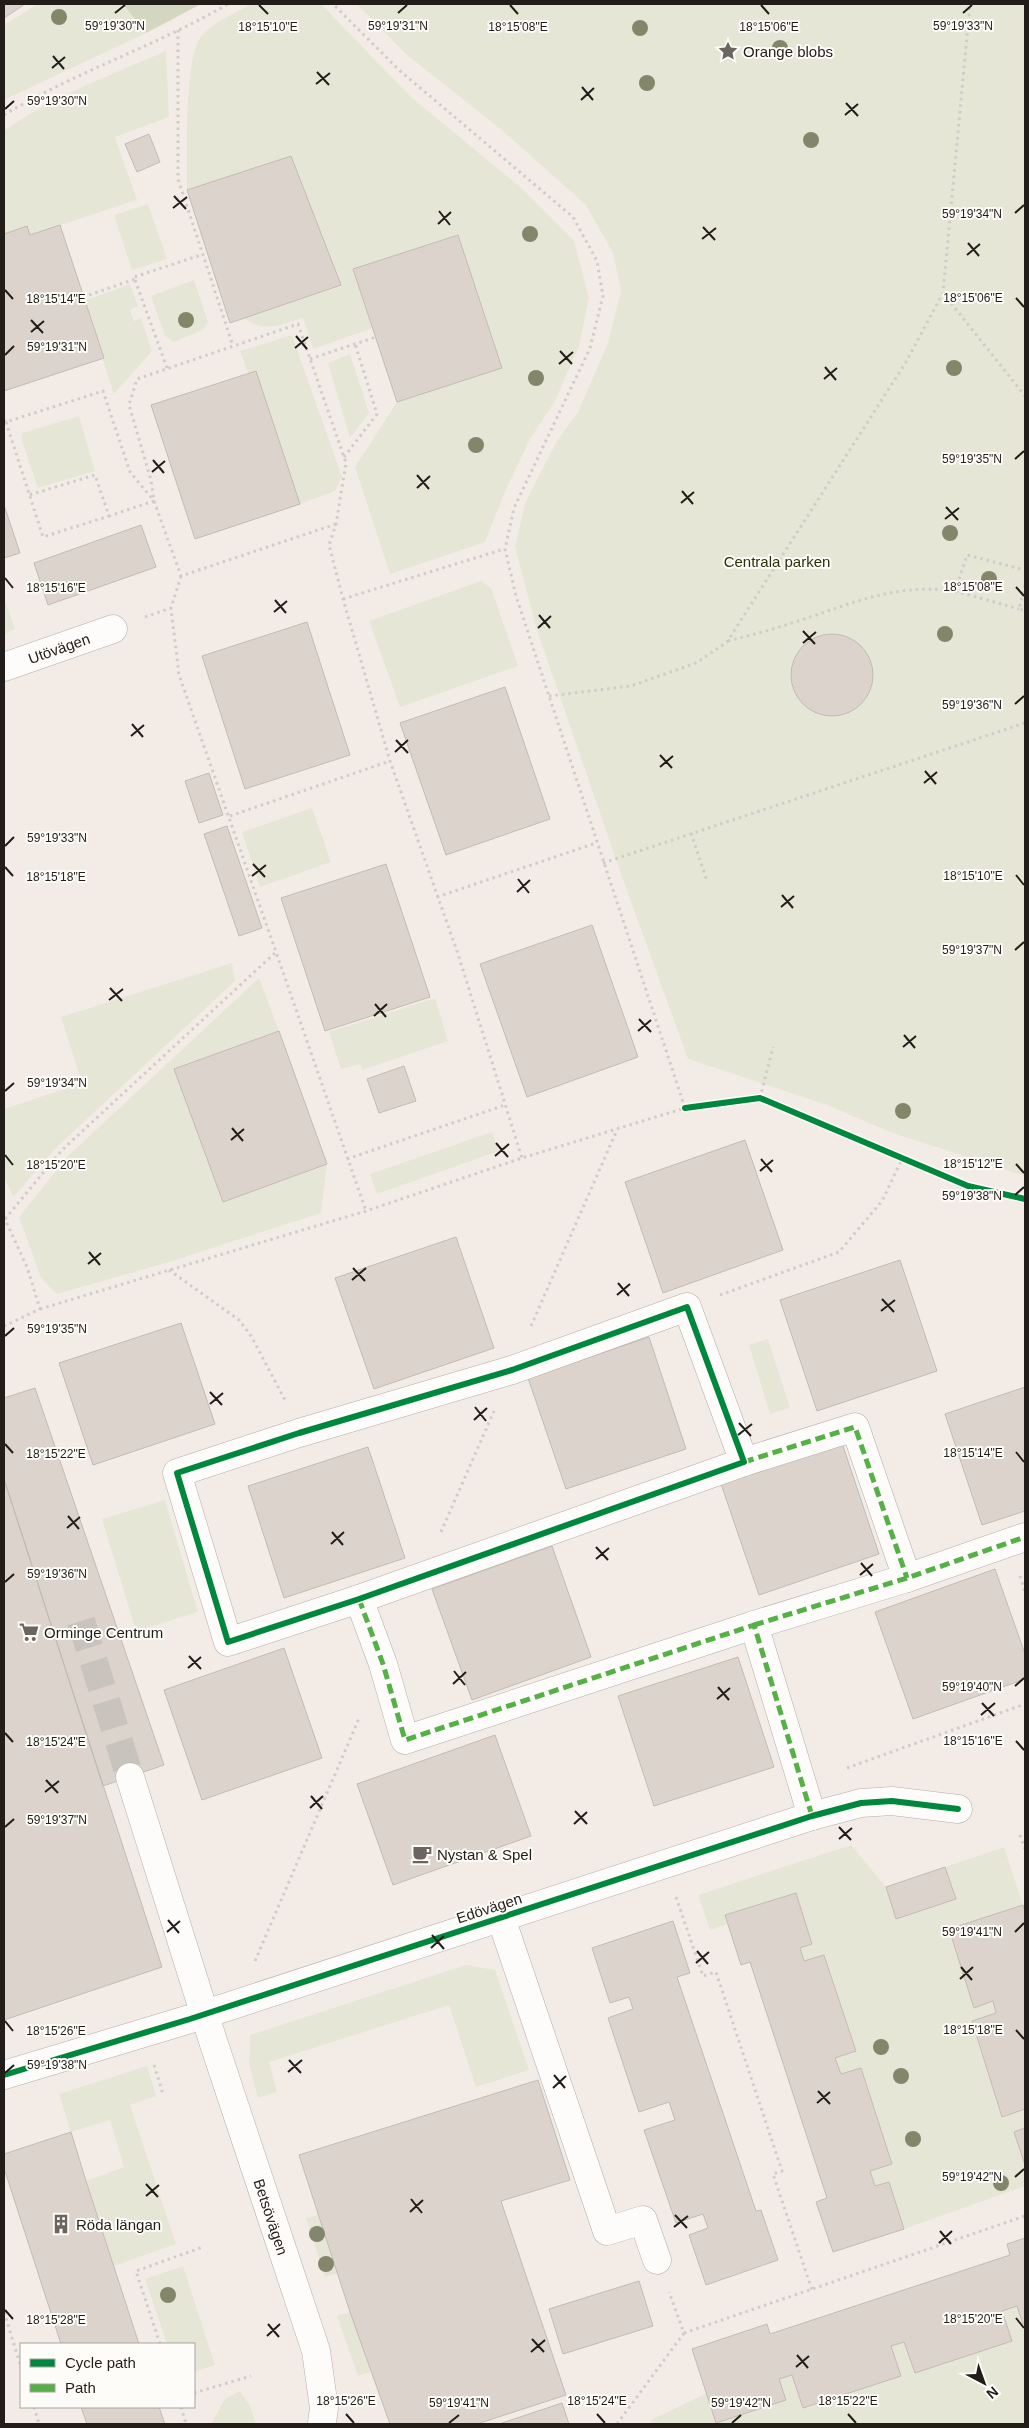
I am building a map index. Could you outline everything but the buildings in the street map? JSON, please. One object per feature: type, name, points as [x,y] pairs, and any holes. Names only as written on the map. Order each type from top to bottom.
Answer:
[{"type":"street","name":"Utövägen","points":[[4,667],[112,629]]},
{"type":"street","points":[[744,1462],[686,1307],[512,1370],[299,1433],[177,1473],[228,1642],[359,1598],[744,1462],[855,1427],[907,1578]]},
{"type":"street","points":[[359,1598],[383,1664],[405,1740],[754,1625],[907,1578],[1025,1537]]},
{"type":"street","points":[[754,1625],[812,1816]]},
{"type":"street","name":"Betsövägen","points":[[130,1776],[204,2013],[316,2351],[324,2408],[322,2423]]},
{"type":"street","name":"Edövägen","points":[[4,2075],[501,1918],[812,1816],[861,1803],[892,1801],[958,1809]]},
{"type":"street","points":[[501,1918],[607,2231],[643,2220],[657,2260]]},
{"type":"path","points":[[4,115],[44,93],[178,30],[228,4]]},
{"type":"path","points":[[333,4],[400,70],[573,217],[597,261],[603,296],[590,348],[514,508],[505,549],[516,596],[548,696],[685,1108]]},
{"type":"path","points":[[727,642],[906,362],[943,293],[970,4]]},
{"type":"path","points":[[178,30],[178,179],[201,255],[233,346]]},
{"type":"path","points":[[83,297],[135,279],[134,277],[201,255]]},
{"type":"path","points":[[135,279],[167,368]]},
{"type":"path","points":[[943,293],[1025,396]]},
{"type":"path","points":[[366,1211],[346,1159],[230,816],[179,675],[171,608],[181,576],[154,501],[151,480],[130,405],[137,379],[298,324],[346,463],[336,524],[329,545],[343,599],[390,761],[458,954],[522,1158]]},
{"type":"path","points":[[310,359],[376,337]]},
{"type":"path","points":[[344,457],[377,414],[355,344]]},
{"type":"path","points":[[103,391],[130,472],[154,501],[42,537],[5,421],[103,391]]},
{"type":"path","points":[[29,495],[95,475],[109,516]]},
{"type":"path","points":[[181,576],[336,524]]},
{"type":"path","points":[[343,599],[505,549]]},
{"type":"path","points":[[955,591],[967,555],[1025,570]]},
{"type":"path","points":[[1019,609],[1025,586]]},
{"type":"path","points":[[548,696],[631,686],[696,663],[727,642],[860,602],[882,593],[917,588],[955,591],[1025,610]]},
{"type":"path","points":[[603,864],[691,833],[1025,723]]},
{"type":"path","points":[[230,816],[390,761]]},
{"type":"path","points":[[691,833],[707,881]]},
{"type":"path","points":[[437,897],[596,843]]},
{"type":"path","points":[[40,1308],[26,1267],[4,1218],[62,1150],[276,952]]},
{"type":"path","points":[[760,1098],[773,1047]]},
{"type":"path","points":[[751,1099],[760,1098],[769,1102]]},
{"type":"path","points":[[346,1159],[505,1104]]},
{"type":"path","points":[[4,1326],[40,1308],[366,1211],[522,1158],[685,1108],[695,1107]]},
{"type":"path","points":[[422,1576],[617,1129]]},
{"type":"path","points":[[893,1155],[910,1162]]},
{"type":"path","points":[[686,1307],[839,1252],[882,1201],[902,1159]]},
{"type":"path","points":[[169,1269],[239,1320],[251,1336],[274,1377],[299,1433]]},
{"type":"path","points":[[252,1968],[383,1664]]},
{"type":"path","points":[[1020,1835],[1025,1849]]},
{"type":"path","points":[[674,1891],[703,1976],[716,1972],[782,2171],[772,2174],[812,2290]]},
{"type":"path","points":[[153,2060],[163,2094]]},
{"type":"path","points":[[617,2424],[684,2334],[1025,2216]]},
{"type":"path","points":[[160,2343],[136,2271],[203,2247]]},
{"type":"path","points":[[657,2260],[684,2334]]},
{"type":"path","points":[[4,2312],[20,2364]]},
{"type":"path","points":[[195,2393],[251,2376]]},
{"type":"path","points":[[34,2408],[39,2424]]},
{"type":"path","points":[[181,2408],[186,2424]]},
{"type":"green space","points":[[38,4],[123,4],[146,33],[4,100],[4,25]]},
{"type":"green space","points":[[123,4],[201,4],[146,33]]},
{"type":"green space","points":[[250,4],[321,4],[412,98],[518,185],[574,241],[589,298],[579,346],[555,401],[530,439],[504,494],[485,542],[390,574],[355,467],[397,402],[502,368],[458,235],[354,269],[373,328],[313,349],[303,318],[280,325],[265,326],[251,323],[243,318],[341,285],[291,156],[187,190],[189,88],[195,50],[200,38],[210,27]]},
{"type":"green space","name":"Centrala parken","points":[[357,4],[1025,4],[1025,1176],[890,1132],[827,1105],[688,1059],[622,877],[537,630],[515,547],[525,503],[557,441],[578,412],[608,343],[621,291],[613,253],[586,205],[503,131],[407,55]]},
{"type":"green space","points":[[166,51],[169,117],[115,137],[137,200],[30,235],[27,226],[4,234],[4,131],[22,118],[62,97]]},
{"type":"green space","points":[[148,204],[167,259],[132,270],[114,215]]},
{"type":"green space","points":[[194,280],[208,322],[203,330],[173,342],[165,336],[151,296]]},
{"type":"green space","points":[[130,284],[138,306],[130,310],[134,321],[141,318],[152,351],[114,394],[84,301]]},
{"type":"green space","points":[[292,335],[342,477],[335,491],[300,504],[256,371],[248,373],[240,351]]},
{"type":"green space","points":[[350,354],[369,413],[350,438],[328,363]]},
{"type":"green space","points":[[79,416],[95,471],[38,488],[22,441],[22,433]]},
{"type":"green space","points":[[481,581],[491,588],[518,666],[400,707],[369,621]]},
{"type":"green space","points":[[4,598],[15,629],[4,634]]},
{"type":"green space","points":[[312,808],[331,862],[260,887],[242,832]]},
{"type":"green space","points":[[232,963],[235,981],[59,1145],[13,1197],[4,1176],[4,1109],[82,1083],[61,1017]]},
{"type":"green space","points":[[259,978],[279,1031],[175,1069],[223,1202],[327,1164],[321,1213],[169,1262],[57,1294],[41,1278],[19,1217],[68,1156]]},
{"type":"green space","points":[[435,998],[448,1041],[362,1070],[360,1064],[341,1069],[329,1032]]},
{"type":"green space","points":[[492,1132],[499,1151],[377,1194],[370,1174]]},
{"type":"green space","points":[[768,1339],[790,1408],[770,1414],[749,1345]]},
{"type":"green space","points":[[165,1500],[198,1612],[136,1631],[102,1519]]},
{"type":"green space","points":[[851,1845],[886,1887],[897,1919],[956,1899],[945,1867],[1004,1847],[1023,1905],[950,1930],[974,2008],[993,2001],[996,2013],[973,2021],[1003,2116],[1025,2109],[1025,2128],[1014,2132],[1025,2165],[1025,2186],[904,2229],[889,2183],[875,2186],[870,2171],[892,2163],[861,2068],[841,2074],[835,2058],[856,2051],[825,1955],[804,1961],[800,1948],[812,1943],[796,1893],[725,1915],[728,1924],[710,1930],[698,1895]]},
{"type":"green space","points":[[466,1965],[495,1970],[529,2070],[476,2087],[449,2005],[269,2062],[277,2092],[258,2098],[249,2064],[250,2035]]},
{"type":"green space","points":[[147,2066],[156,2096],[130,2105],[176,2244],[114,2266],[86,2181],[124,2167],[110,2120],[71,2132],[59,2094]]},
{"type":"green space","points":[[318,2215],[338,2273],[325,2277],[306,2218]]},
{"type":"green space","points":[[183,2266],[215,2365],[195,2372],[195,2343],[167,2343],[145,2279]]},
{"type":"green space","points":[[1017,2306],[1023,2324],[1025,2323],[1025,2424],[652,2424],[651,2420],[707,2393],[792,2375],[803,2408],[891,2346],[904,2342],[915,2373],[1012,2341],[1002,2311]]},
{"type":"green space","points":[[350,2312],[371,2372],[358,2376],[337,2316]]},
{"type":"green space","points":[[240,2391],[250,2406],[256,2424],[211,2424],[225,2399]]},
{"type":"tunnel","points":[[81,1621],[130,1777]]},
{"type":"marked path","points":[[744,1462],[855,1427],[907,1578]]},
{"type":"marked path","points":[[754,1625],[907,1578],[1025,1537]]},
{"type":"marked path","points":[[359,1599],[383,1664],[405,1740],[754,1625],[812,1816]]},
{"type":"cycle path","points":[[685,1108],[760,1098],[968,1186],[1025,1199]]},
{"type":"cycle path","points":[[687,1307],[744,1462],[359,1599],[228,1642],[177,1473],[299,1433],[512,1370],[687,1307]]},
{"type":"cycle path","points":[[4,2075],[190,2019],[812,1816],[861,1803],[892,1801],[958,1809]]},
{"type":"place","name":"Orange blobs","points":[[728,51]]},
{"type":"place","name":"Orminge Centrum","points":[[29,1632]]},
{"type":"place","name":"Nystan & Spel","points":[[422,1854]]},
{"type":"place","name":"Röda längan","points":[[61,2224]]}]
